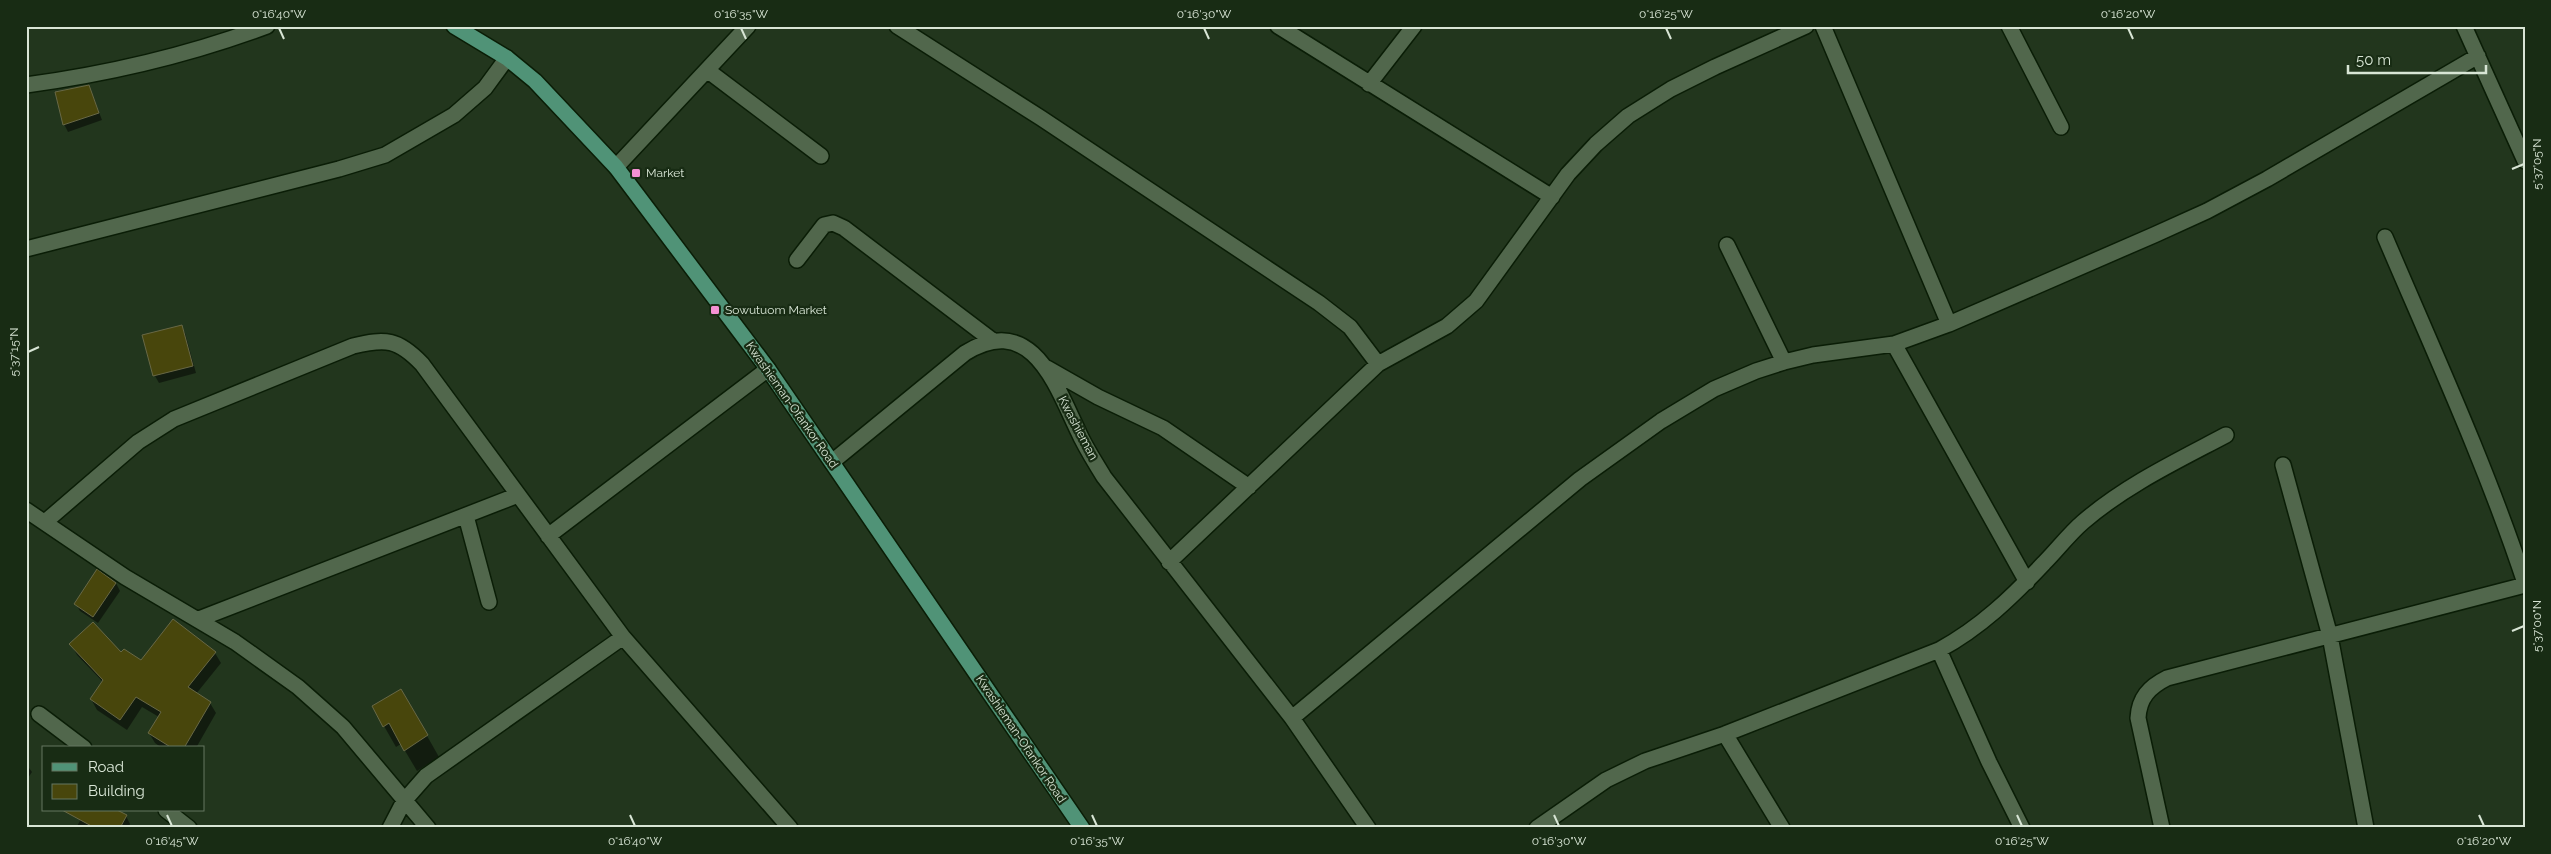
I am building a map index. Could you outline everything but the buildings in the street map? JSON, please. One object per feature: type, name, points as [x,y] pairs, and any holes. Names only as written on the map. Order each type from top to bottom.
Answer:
[{"type":"main road","name":"Kwashieman-Ofankor Road","points":[[454,26],[507,58],[535,80],[567,112],[616,167],[768,369],[1082,828]]},
{"type":"street","points":[[26,85],[104,74],[233,38],[267,26]]},
{"type":"street","points":[[616,167],[748,26]]},
{"type":"street","points":[[897,26],[1041,118],[1319,303],[1350,327],[1378,364]]},
{"type":"street","points":[[1278,26],[1552,197]]},
{"type":"street","points":[[1369,84],[1414,26]]},
{"type":"street","points":[[1169,562],[1378,364],[1447,326],[1476,300],[1568,174],[1596,144],[1628,116],[1671,89],[1806,26]]},
{"type":"street","points":[[1823,26],[1949,324]]},
{"type":"street","points":[[2009,26],[2061,127]]},
{"type":"street","points":[[2464,26],[2525,161]]},
{"type":"street","points":[[1292,718],[1580,479],[1661,421],[1714,389],[1756,371],[1784,362],[1813,355],[1894,344],[1949,324],[2207,211],[2267,179],[2478,56]]},
{"type":"street","points":[[26,249],[339,169],[385,155],[454,115],[485,88],[507,58]]},
{"type":"street","points":[[707,70],[821,156]]},
{"type":"street","points":[[797,260],[824,225],[833,222],[844,228],[993,341]]},
{"type":"street","points":[[2162,828],[2138,718],[2138,707],[2154,685],[2167,678],[2525,584],[2493,492],[2385,237]]},
{"type":"street","points":[[1728,245],[1784,362]]},
{"type":"street","points":[[45,522],[138,442],[174,419],[353,346],[378,340],[394,343],[410,351],[422,364],[623,637],[790,828]]},
{"type":"street","name":"Kwashieman","points":[[832,462],[978,344],[993,341],[1009,341],[1036,356],[1047,368],[1082,441],[1104,477],[1292,718],[1368,828]]},
{"type":"street","points":[[1894,344],[2026,582]]},
{"type":"street","points":[[1047,368],[1098,397],[1163,428],[1196,448],[1249,487]]},
{"type":"street","points":[[548,536],[768,369]]},
{"type":"street","points":[[1537,828],[1606,780],[1646,760],[1724,734],[1938,650],[1964,636],[1991,616],[2082,522],[2132,485],[2226,434]]},
{"type":"street","points":[[2283,464],[2330,636],[2366,828]]},
{"type":"street","points":[[199,619],[518,495]]},
{"type":"street","points":[[26,510],[125,577],[199,619],[298,687],[342,727],[428,828]]},
{"type":"street","points":[[466,516],[489,602]]},
{"type":"street","points":[[390,828],[404,801],[426,776],[451,756],[623,637]]},
{"type":"street","points":[[1938,650],[1989,762],[2022,828]]},
{"type":"street","points":[[39,714],[81,746]]},
{"type":"street","points":[[1724,734],[1782,828]]},
{"type":"street","points":[[169,812],[189,828]]},
{"type":"place","name":"Market","points":[[636,173]]},
{"type":"place","name":"Sowutuom Market","points":[[715,310]]}]
